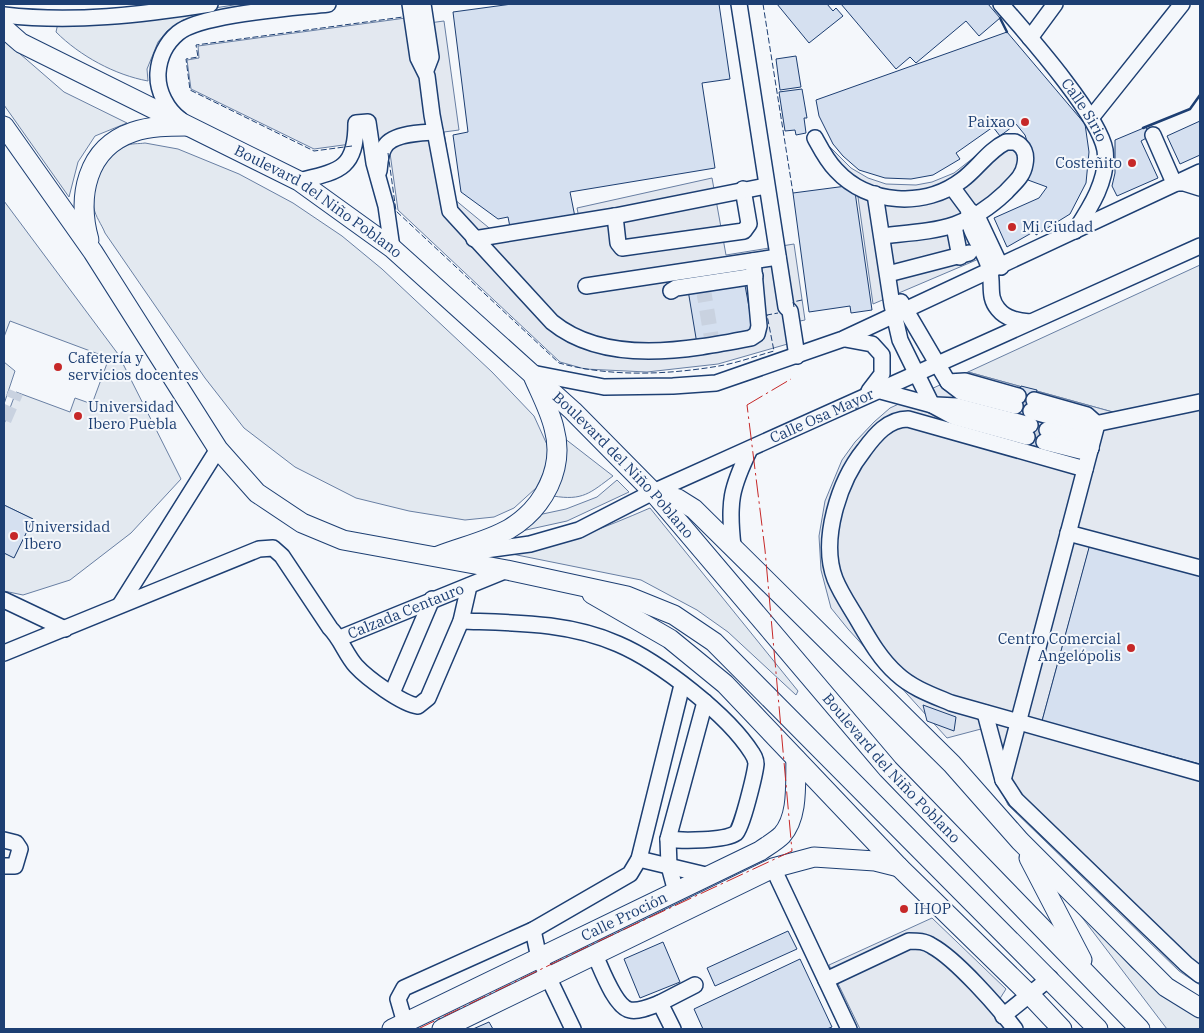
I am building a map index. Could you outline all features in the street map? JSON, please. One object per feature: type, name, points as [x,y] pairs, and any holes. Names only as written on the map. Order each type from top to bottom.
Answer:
[{"type":"main road","name":"Boulevard del Niño Poblano","points":[[8,20],[21,43],[299,181],[392,248],[573,411],[653,492],[888,769],[1140,1029]]},
{"type":"main road","points":[[4,126],[10,139],[93,252],[218,449],[257,493],[302,523],[343,540],[436,556],[575,584],[627,596],[674,615],[714,642],[1050,978],[1098,1029]]},
{"type":"main road","points":[[93,252],[85,227],[83,199],[85,185],[98,157],[118,139],[133,132],[159,127],[190,126]]},
{"type":"main road","points":[[436,556],[508,530],[526,518],[546,494],[555,471],[556,434],[532,374]]},
{"type":"main road","points":[[653,492],[678,498],[694,509],[952,764],[1020,841],[1166,987],[1200,1008]]},
{"type":"main road","points":[[575,584],[670,640],[725,684],[899,866],[1062,1029]]},
{"type":"main road","name":"Calle Proción","points":[[399,1026],[760,852],[783,834],[791,818],[794,803],[796,759]]},
{"type":"main road","points":[[1020,841],[1092,979]]},
{"type":"main road","name":"Calle Proción","points":[[442,1029],[774,868],[814,857],[875,860],[899,866]]},
{"type":"street","points":[[8,4],[8,20],[113,17],[210,4]]},
{"type":"street","points":[[190,126],[177,117],[166,104],[160,87],[160,63],[164,50],[178,33],[203,21],[328,4]]},
{"type":"street","points":[[410,4],[418,58],[426,70],[435,132],[450,211],[552,322],[576,337],[620,349],[673,350],[751,338],[757,334],[759,326],[753,261]]},
{"type":"street","points":[[423,4],[431,57],[426,70]]},
{"type":"street","points":[[739,4],[786,308],[790,311],[793,358]]},
{"type":"street","name":"Calle Sirio","points":[[1001,4],[1030,38],[1091,118],[1104,150],[1103,174],[1093,204],[1074,233]]},
{"type":"street","points":[[1030,38],[1055,4]]},
{"type":"street","points":[[1091,118],[1182,4]]},
{"type":"street","points":[[299,181],[324,175],[350,160],[362,123],[386,206],[392,248]]},
{"type":"street","points":[[378,175],[383,149],[387,143],[416,134],[435,132]]},
{"type":"street","points":[[1153,135],[1174,183]]},
{"type":"street","points":[[815,138],[824,155],[836,170],[850,182],[875,194],[894,199],[914,199],[930,196],[952,187],[1002,144],[1010,141],[1020,144],[1026,160],[1020,178],[990,206],[967,218],[882,236]]},
{"type":"street","points":[[532,374],[604,387],[716,383],[793,358],[843,339],[1074,233],[1200,172]]},
{"type":"street","points":[[1174,183],[1184,183],[1200,188]]},
{"type":"street","points":[[474,239],[615,216],[766,186]]},
{"type":"street","points":[[952,187],[995,269],[990,292],[997,308],[1011,319],[1030,322]]},
{"type":"street","points":[[615,216],[618,243],[625,248],[744,231],[749,224],[744,189]]},
{"type":"street","points":[[875,194],[891,290],[900,314],[937,363],[948,382],[965,381],[1016,401]]},
{"type":"street","points":[[888,274],[965,255],[967,218]]},
{"type":"street","name":"Calle Osa Mayor","points":[[436,556],[530,544],[579,530],[653,492],[1200,245]]},
{"type":"street","points":[[586,286],[778,257]]},
{"type":"street","points":[[671,291],[676,288],[755,276]]},
{"type":"street","points":[[900,314],[900,340],[932,405]]},
{"type":"street","points":[[843,339],[857,339],[872,344],[882,355],[882,374],[871,393],[932,405],[1031,418],[1088,415],[1097,424]]},
{"type":"street","points":[[1097,424],[1200,402]]},
{"type":"street","points":[[1085,469],[908,419],[890,422],[872,439],[856,459],[839,496],[831,528],[834,578],[893,681],[985,713],[1200,773]]},
{"type":"street","points":[[1003,780],[1097,424]]},
{"type":"street","points":[[1045,436],[1080,451],[1091,448]]},
{"type":"street","points":[[120,605],[218,449]]},
{"type":"street","points":[[733,546],[730,517],[732,493],[735,479],[750,449]]},
{"type":"street","points":[[1068,533],[1200,568]]},
{"type":"street","name":"Calzada Centauro","points":[[4,653],[259,549],[273,548],[282,556],[330,628],[340,638],[506,570]]},
{"type":"street","points":[[340,638],[355,665],[411,705],[424,703],[461,621],[469,586]]},
{"type":"street","points":[[4,600],[58,631]]},
{"type":"street","points":[[392,693],[432,600]]},
{"type":"street","points":[[4,610],[58,631]]},
{"type":"street","points":[[461,621],[547,625],[588,633],[619,644],[647,659],[705,702],[732,727],[754,757],[756,763],[740,828],[731,835],[703,839],[668,839]]},
{"type":"street","points":[[399,1026],[398,999],[404,988],[533,930],[618,883],[630,874],[639,859],[682,685]]},
{"type":"street","points":[[676,892],[669,866],[668,839],[705,702]]},
{"type":"street","points":[[985,713],[1003,780],[1016,800],[1200,975]]},
{"type":"street","points":[[662,765],[686,771]]},
{"type":"street","points":[[4,840],[16,843],[20,849],[15,866],[4,866]]},
{"type":"street","points":[[639,859],[710,876]]},
{"type":"street","points":[[774,868],[849,1029]]},
{"type":"street","points":[[533,930],[539,958],[574,1029]]},
{"type":"street","points":[[826,980],[909,941],[921,941],[933,946],[963,972],[1015,1029]]},
{"type":"street","points":[[595,955],[605,979],[621,1005],[629,1010],[637,1010],[660,1003],[695,985]]},
{"type":"street","points":[[1003,1016],[1050,978]]},
{"type":"street","points":[[660,1003],[673,1029]]},
{"type":"shaded area","points":[[240,4],[290,4],[183,20],[167,31],[158,42],[147,69],[148,81],[123,74],[99,63],[76,49],[56,32],[58,23],[119,23]]},
{"type":"shaded area","points":[[428,15],[429,23],[444,21],[459,130],[444,132],[454,199],[494,232],[579,218],[577,208],[712,178],[726,255],[794,244],[805,320],[795,322],[798,341],[718,364],[647,372],[585,369],[560,362],[398,210],[388,139],[314,149],[191,89],[187,60],[199,58],[198,46]]},
{"type":"shaded area","points":[[4,40],[64,92],[127,123],[95,136],[78,162],[69,197],[4,105]]},
{"type":"shaded area","points":[[1000,137],[1027,161],[978,209],[981,258],[873,304],[856,183],[820,153],[830,147],[851,168],[868,178],[886,184],[916,185],[932,182],[954,173]]},
{"type":"shaded area","points":[[145,143],[178,149],[239,174],[293,203],[342,236],[382,269],[492,372],[534,416],[549,449],[547,466],[536,488],[514,508],[494,517],[465,520],[409,511],[356,498],[295,467],[244,428],[205,378],[105,233],[97,217],[94,199],[95,190],[105,164],[118,150],[133,144]]},
{"type":"shaded area","name":"Universidad Ibero Puebla","points":[[4,201],[118,354],[181,479],[131,533],[70,580],[23,595],[4,591],[4,553],[14,557],[33,519],[4,505],[4,424],[16,392],[70,412],[75,398],[92,404],[109,358],[10,321],[4,337]]},
{"type":"shaded area","points":[[1200,265],[1200,397],[1120,414],[968,372]]},
{"type":"shaded area","points":[[4,362],[15,371],[4,404]]},
{"type":"shaded area","points":[[968,372],[1120,414],[1200,397],[1200,574],[1090,545],[1042,721],[1200,764],[1200,985],[1179,971],[1008,805],[998,783],[981,729],[947,738],[831,608],[821,570],[819,536],[825,501],[842,460],[855,442],[890,408]]},
{"type":"shaded area","points":[[564,438],[613,476],[586,494],[572,497],[553,496]]},
{"type":"shaded area","points":[[617,480],[629,492],[567,521],[517,532],[538,515],[566,509],[597,497]]},
{"type":"shaded area","points":[[650,508],[798,691],[796,695],[728,632],[697,610],[641,580],[512,554],[548,546],[582,535]]},
{"type":"shaded area","points":[[1065,895],[1132,968],[1200,1018],[1200,1029],[1167,1029]]},
{"type":"shaded area","points":[[932,918],[1006,989],[994,1008],[1008,1029],[860,1029],[829,965]]},
{"type":"building","points":[[512,4],[719,4],[730,79],[702,83],[715,168],[570,192],[575,217],[510,227],[508,217],[498,219],[461,192],[453,135],[468,132],[453,12]]},
{"type":"building","points":[[777,4],[827,4],[833,11],[836,8],[843,16],[809,43]]},
{"type":"building","points":[[841,4],[988,4],[1000,18],[979,36],[966,21],[916,63],[910,57],[896,69]]},
{"type":"building","points":[[1007,32],[1085,124],[1089,152],[1086,183],[1070,214],[1036,235],[1035,231],[1007,247],[994,218],[1039,198],[1047,187],[1028,180],[1033,159],[1025,135],[1016,124],[1000,136],[993,127],[956,153],[960,159],[933,175],[911,179],[885,178],[859,170],[843,156],[833,144],[819,116],[816,100]]},
{"type":"building","points":[[796,56],[801,87],[780,90],[776,59]]},
{"type":"building","points":[[802,89],[807,118],[804,118],[806,133],[796,135],[795,130],[785,131],[779,92]]},
{"type":"building","points":[[1200,121],[1200,155],[1180,164],[1167,136]]},
{"type":"building","points":[[1146,127],[1150,136],[1141,141],[1158,178],[1117,196],[1112,186],[1115,173],[1115,140]]},
{"type":"building","points":[[854,185],[872,310],[851,313],[850,306],[809,312],[793,193]]},
{"type":"building","points":[[744,280],[754,334],[697,344],[688,290]]},
{"type":"building","points":[[1021,386],[1037,390],[1029,418],[1013,413]]},
{"type":"building","points":[[1033,416],[1049,421],[1042,448],[1026,444]]},
{"type":"building","name":"Universidad Ibero","points":[[4,505],[33,519],[14,558],[4,553]]},
{"type":"building","name":"Centro Comercial Angelópolis","points":[[1090,544],[1200,574],[1200,764],[1042,721]]},
{"type":"building","points":[[923,705],[956,717],[954,731],[927,721]]},
{"type":"building","points":[[788,931],[797,949],[715,986],[707,968]]},
{"type":"building","points":[[663,942],[680,982],[640,998],[624,959]]},
{"type":"building","points":[[800,959],[832,1027],[827,1029],[703,1029],[694,1009]]},
{"type":"building","points":[[489,1022],[493,1029],[473,1029]]},
{"type":"tunnel","points":[[703,287],[712,341]]},
{"type":"tunnel","points":[[4,420],[16,392]]},
{"type":"tunnel","points":[[1016,401],[1032,406]]},
{"type":"tunnel","points":[[1029,431],[1045,435]]},
{"type":"fence","points":[[763,4],[793,193]]},
{"type":"fence","points":[[352,146],[314,151],[190,90],[186,59],[198,57],[196,45],[403,17]]},
{"type":"fence","points":[[388,153],[396,211],[559,363],[598,371],[638,373],[659,373],[726,365],[774,351],[767,315],[778,313]]},
{"type":"fence","points":[[794,307],[793,302],[802,300]]},
{"type":"wall","points":[[1000,18],[1007,32]]},
{"type":"wall","points":[[1143,128],[1190,109],[1200,95]]},
{"type":"power","points":[[747,405],[791,379]]},
{"type":"power","points":[[418,1029],[595,943],[792,851],[765,550],[747,405]]},
{"type":"place","name":"Paixao","points":[[1025,122]]},
{"type":"place","name":"Costeñito","points":[[1132,163]]},
{"type":"place","name":"Mi Ciudad","points":[[1012,227]]},
{"type":"place","name":"Cafetería y servicios docentes","points":[[58,367]]},
{"type":"place","name":"Universidad Ibero Puebla","points":[[78,416]]},
{"type":"place","name":"Universidad Ibero","points":[[14,536]]},
{"type":"place","name":"Centro Comercial Angelópolis","points":[[1131,648]]},
{"type":"place","name":"IHOP","points":[[904,909]]}]
